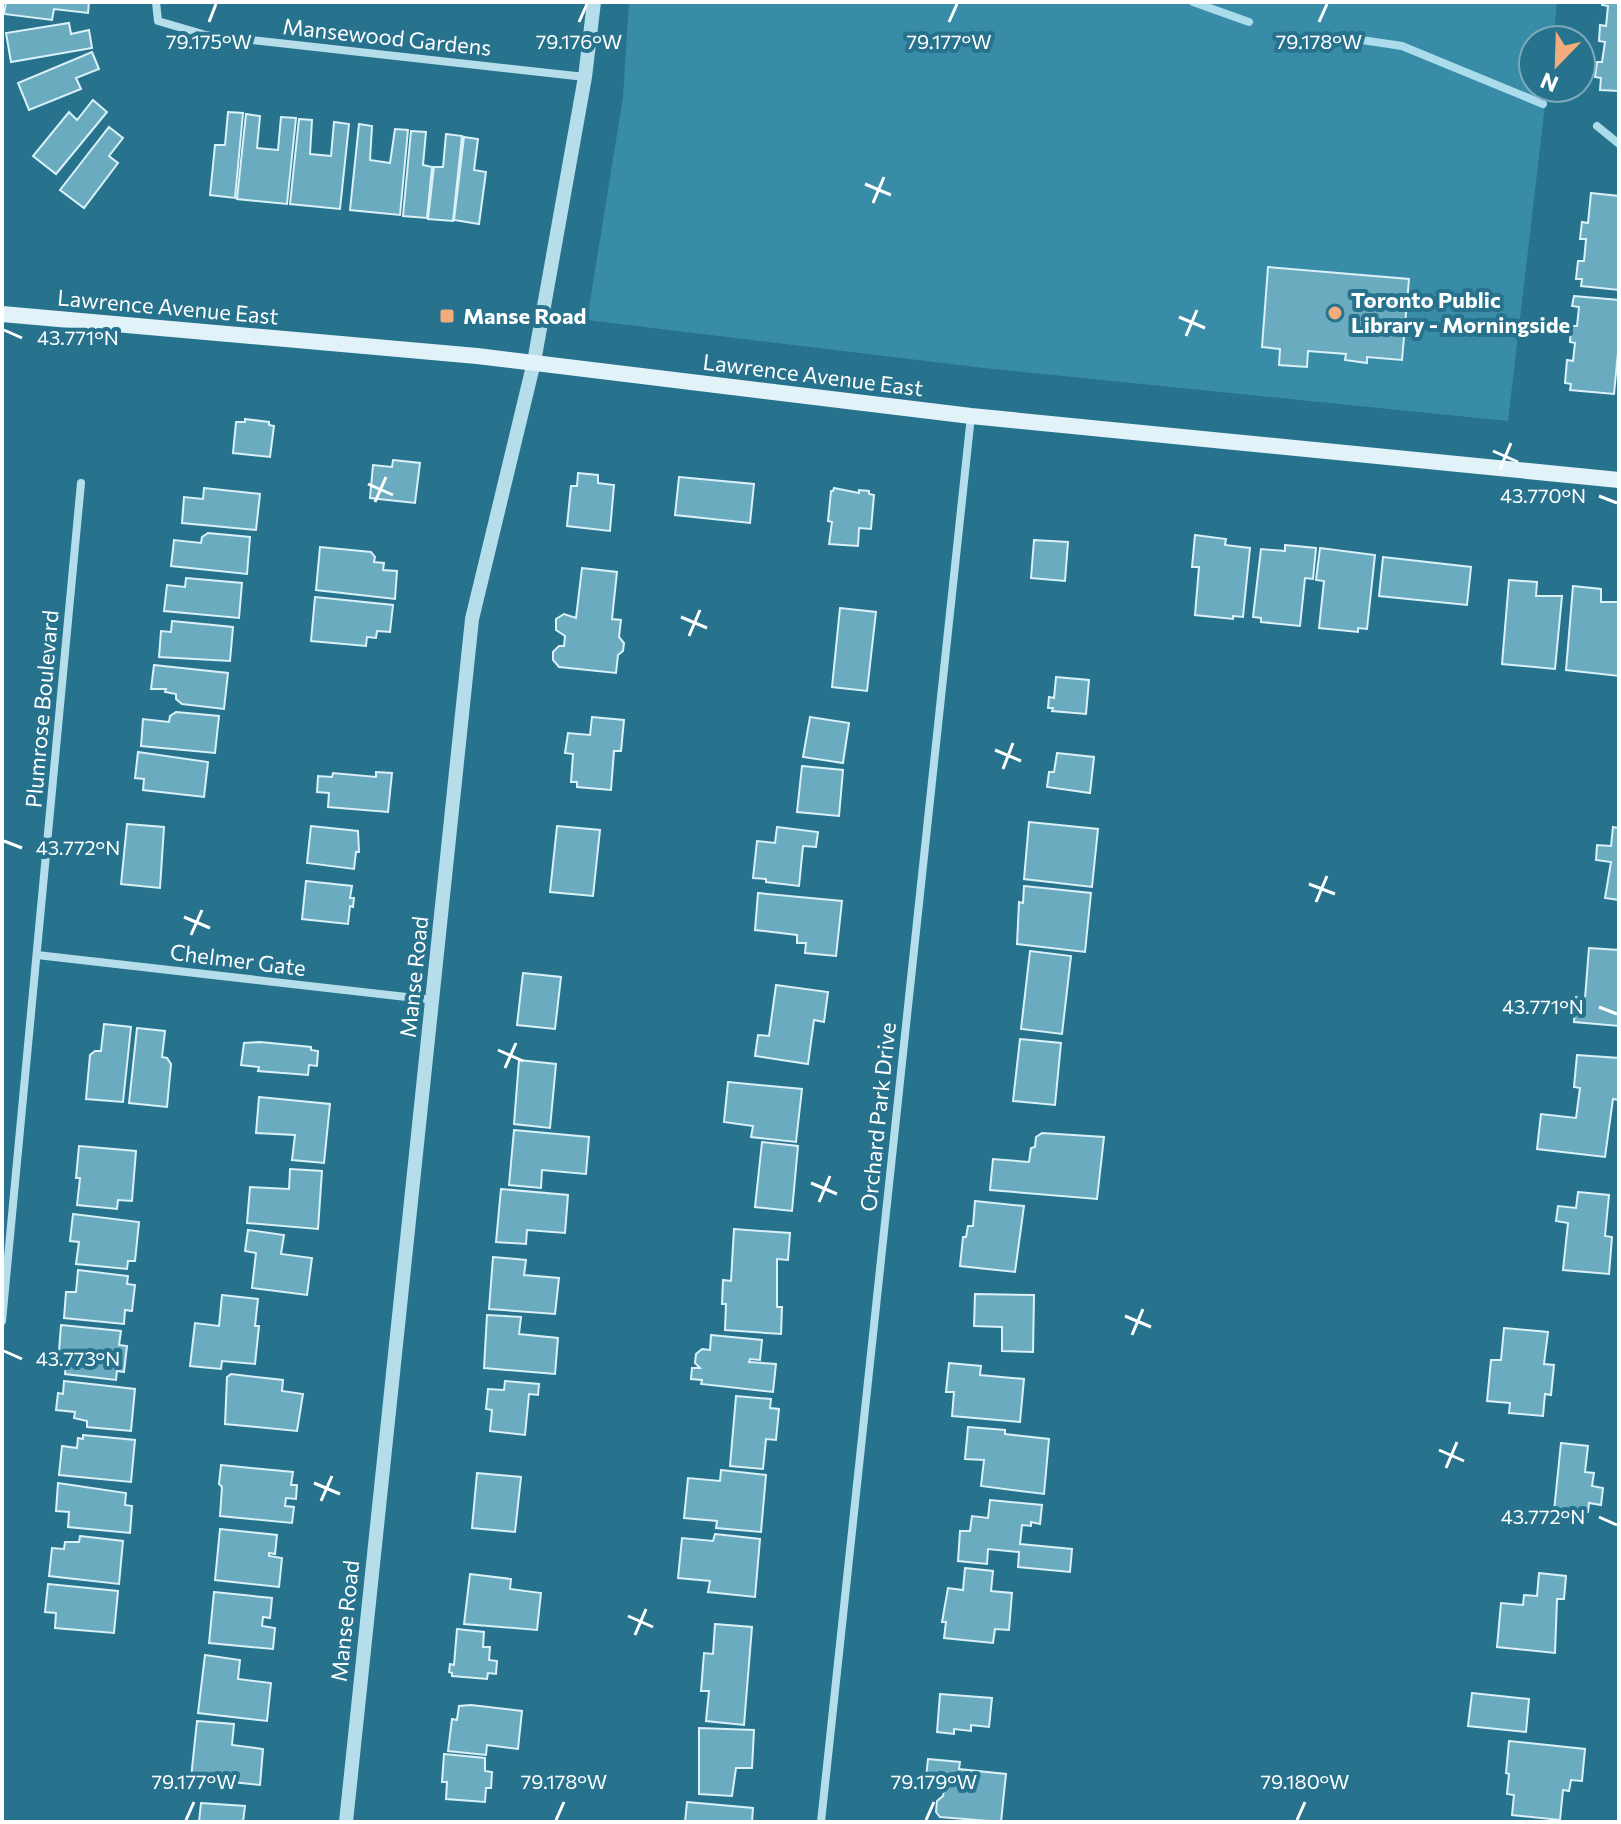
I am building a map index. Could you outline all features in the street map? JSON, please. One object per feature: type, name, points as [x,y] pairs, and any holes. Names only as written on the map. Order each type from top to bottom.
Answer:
[{"type":"main road","name":"Lawrence Avenue East","points":[[2,314],[534,362],[971,416],[1619,480]]},
{"type":"street","name":"Mansewood Gardens","points":[[156,2],[158,21],[206,35],[585,77]]},
{"type":"street","name":"Manse Road","points":[[346,1822],[472,619],[534,362],[585,77],[594,2]]},
{"type":"street","name":"Orchard Park Drive","points":[[821,1822],[971,416]]},
{"type":"street","name":"Plumrose Boulevard","points":[[2,1321],[81,483]]},
{"type":"street","name":"Chelmer Gate","points":[[37,955],[434,1000]]},
{"type":"shaded area","points":[[629,2],[1557,2],[1555,24],[1517,24],[1517,104],[1545,104],[1508,421],[984,368],[587,320],[623,97]]},
{"type":"building","points":[[6,2],[89,2],[88,13],[54,9],[52,20],[4,14]]},
{"type":"building","points":[[1602,2],[1619,2],[1619,91],[1600,90],[1601,78],[1597,77],[1597,62],[1602,62],[1605,42],[1599,41],[1600,25],[1606,26],[1608,6],[1602,5]]},
{"type":"building","points":[[69,23],[71,34],[89,30],[92,48],[11,62],[6,33]]},
{"type":"building","points":[[92,52],[99,69],[76,78],[81,89],[29,110],[18,83]]},
{"type":"building","points":[[93,100],[107,112],[56,174],[33,156],[69,112],[77,120]]},
{"type":"building","points":[[228,112],[243,113],[235,198],[210,195],[215,145],[225,145]]},
{"type":"building","points":[[246,114],[260,116],[257,148],[278,150],[281,117],[296,118],[287,204],[237,199]]},
{"type":"building","points":[[299,119],[312,120],[310,154],[331,156],[334,122],[349,124],[340,209],[290,204]]},
{"type":"building","points":[[359,124],[372,126],[370,160],[390,163],[395,129],[408,130],[400,215],[350,210]]},
{"type":"building","points":[[109,127],[123,138],[109,156],[118,163],[84,208],[60,190]]},
{"type":"building","points":[[411,131],[426,132],[423,165],[432,167],[427,218],[403,216]]},
{"type":"building","points":[[446,134],[462,136],[453,221],[428,219],[434,167],[443,167]]},
{"type":"building","points":[[464,137],[478,139],[474,170],[486,172],[479,224],[454,220]]},
{"type":"building","points":[[1591,193],[1619,196],[1619,290],[1581,286],[1582,279],[1576,279],[1578,261],[1584,261],[1586,239],[1580,239],[1582,222],[1588,223]]},
{"type":"building","name":"Toronto Public Library - Morningside","points":[[1268,267],[1409,279],[1402,360],[1367,357],[1367,363],[1345,360],[1346,354],[1308,351],[1307,367],[1279,365],[1280,349],[1262,347]]},
{"type":"building","points":[[1574,296],[1619,300],[1614,394],[1570,390],[1571,384],[1565,383],[1567,360],[1573,361],[1575,343],[1570,342],[1571,326],[1577,326],[1579,307],[1572,306]]},
{"type":"building","points":[[245,419],[269,422],[274,426],[270,457],[233,453],[236,422],[245,422]]},
{"type":"building","points":[[393,460],[420,463],[415,503],[370,498],[373,465],[392,467]]},
{"type":"building","points":[[578,473],[598,475],[598,483],[614,485],[610,531],[567,526],[571,486],[577,486]]},
{"type":"building","points":[[679,477],[754,484],[750,523],[675,515]]},
{"type":"building","points":[[204,488],[260,494],[256,530],[182,523],[184,497],[203,499]]},
{"type":"building","points":[[834,488],[859,493],[859,490],[869,491],[874,495],[871,529],[859,528],[858,546],[829,544],[832,522],[828,521],[831,491]]},
{"type":"building","points":[[208,533],[250,537],[247,574],[171,566],[174,540],[201,543],[202,537]]},
{"type":"building","points":[[1195,535],[1226,539],[1225,545],[1250,548],[1243,617],[1233,616],[1233,619],[1195,615],[1199,567],[1192,567]]},
{"type":"building","points":[[1034,540],[1068,542],[1065,581],[1031,578]]},
{"type":"building","points":[[1285,545],[1316,548],[1313,579],[1305,578],[1300,626],[1261,622],[1261,618],[1253,617],[1261,549],[1285,551]]},
{"type":"building","points":[[320,547],[371,552],[374,562],[384,563],[383,570],[397,571],[395,599],[316,590]]},
{"type":"building","points":[[1320,548],[1375,555],[1367,629],[1358,628],[1358,632],[1319,628],[1324,581],[1316,580]]},
{"type":"building","points":[[1383,557],[1471,567],[1467,605],[1379,596]]},
{"type":"building","points":[[582,568],[617,572],[612,619],[621,620],[619,637],[624,643],[623,651],[618,655],[616,673],[559,667],[553,660],[553,652],[564,646],[565,636],[556,630],[556,619],[564,614],[576,618]]},
{"type":"building","points":[[186,578],[242,583],[239,618],[164,611],[167,585],[185,587]]},
{"type":"building","points":[[1509,580],[1537,582],[1536,596],[1562,596],[1555,669],[1502,664]]},
{"type":"building","points":[[1573,586],[1601,589],[1601,602],[1619,602],[1619,676],[1566,670]]},
{"type":"building","points":[[315,597],[393,605],[390,632],[377,631],[376,638],[367,637],[366,646],[311,641]]},
{"type":"building","points":[[840,608],[876,612],[867,691],[832,687]]},
{"type":"building","points":[[172,621],[233,627],[230,661],[159,657],[161,631],[171,632]]},
{"type":"building","points":[[154,665],[228,673],[224,709],[182,704],[176,699],[176,694],[165,692],[166,689],[151,689]]},
{"type":"building","points":[[1056,677],[1089,680],[1086,714],[1048,708],[1049,697],[1054,698]]},
{"type":"building","points":[[176,712],[219,716],[215,753],[141,746],[143,719],[169,722],[170,716]]},
{"type":"building","points":[[592,717],[624,720],[621,751],[614,751],[611,790],[577,787],[577,782],[571,782],[573,754],[565,753],[568,733],[590,735]]},
{"type":"building","points":[[810,717],[849,723],[843,763],[803,757]]},
{"type":"building","points":[[138,752],[208,762],[204,797],[143,790],[144,779],[135,778]]},
{"type":"building","points":[[1057,753],[1094,757],[1090,793],[1047,787],[1049,772],[1054,772]]},
{"type":"building","points":[[802,766],[843,770],[839,816],[797,812]]},
{"type":"building","points":[[376,772],[392,773],[388,812],[328,807],[329,793],[317,792],[318,776],[332,777],[333,773],[376,777]]},
{"type":"building","points":[[1029,822],[1098,829],[1092,887],[1024,879]]},
{"type":"building","points":[[127,824],[164,827],[160,888],[121,884]]},
{"type":"building","points":[[311,826],[358,831],[359,852],[356,852],[354,869],[307,863]]},
{"type":"building","points":[[557,826],[600,830],[593,896],[550,892]]},
{"type":"building","points":[[777,827],[818,832],[816,847],[803,846],[799,886],[753,878],[757,841],[775,843]]},
{"type":"building","points":[[1613,827],[1619,828],[1619,900],[1605,898],[1611,862],[1596,860],[1597,845],[1611,846]]},
{"type":"building","points":[[306,881],[352,886],[350,898],[354,898],[348,924],[302,919]]},
{"type":"building","points":[[1024,886],[1091,893],[1085,952],[1017,944],[1019,902],[1023,903]]},
{"type":"building","points":[[758,893],[842,901],[836,956],[805,953],[806,943],[797,943],[797,935],[755,930]]},
{"type":"building","points":[[1589,948],[1619,950],[1619,1026],[1574,1022],[1576,997],[1585,998]]},
{"type":"building","points":[[1030,951],[1071,956],[1062,1034],[1021,1029]]},
{"type":"building","points":[[523,973],[561,977],[555,1029],[517,1025]]},
{"type":"building","points":[[776,985],[828,992],[824,1022],[814,1020],[808,1064],[755,1056],[758,1035],[769,1036]]},
{"type":"building","points":[[104,1024],[131,1027],[123,1102],[86,1099],[90,1055],[101,1051]]},
{"type":"building","points":[[137,1028],[165,1031],[162,1057],[171,1064],[167,1107],[129,1103]]},
{"type":"building","points":[[1020,1039],[1061,1043],[1055,1105],[1013,1101]]},
{"type":"building","points":[[244,1043],[311,1047],[311,1050],[318,1051],[317,1066],[309,1065],[308,1075],[258,1071],[259,1067],[241,1065]]},
{"type":"building","points":[[1577,1055],[1619,1058],[1619,1100],[1613,1099],[1605,1157],[1537,1149],[1541,1114],[1576,1118],[1580,1088],[1574,1087]]},
{"type":"building","points":[[519,1060],[556,1064],[550,1128],[514,1124]]},
{"type":"building","points":[[728,1082],[802,1089],[796,1142],[751,1137],[753,1126],[724,1122]]},
{"type":"building","points":[[259,1097],[330,1104],[324,1163],[292,1160],[295,1135],[256,1133]]},
{"type":"building","points":[[514,1130],[589,1137],[586,1174],[542,1170],[541,1188],[509,1185]]},
{"type":"building","points":[[1042,1133],[1104,1137],[1097,1199],[990,1190],[993,1159],[1029,1162],[1031,1148],[1035,1147],[1036,1137]]},
{"type":"building","points":[[762,1142],[798,1146],[792,1211],[755,1207]]},
{"type":"building","points":[[79,1146],[136,1151],[132,1201],[118,1200],[117,1209],[77,1205]]},
{"type":"building","points":[[290,1169],[322,1171],[318,1229],[247,1223],[250,1187],[289,1189]]},
{"type":"building","points":[[501,1189],[568,1195],[565,1233],[527,1230],[526,1244],[496,1242]]},
{"type":"building","points":[[1578,1192],[1609,1195],[1605,1236],[1612,1237],[1609,1274],[1563,1270],[1568,1223],[1556,1221],[1558,1206],[1576,1208]]},
{"type":"building","points":[[975,1201],[1024,1206],[1015,1272],[960,1266],[963,1237],[966,1237],[968,1226],[973,1226]]},
{"type":"building","points":[[73,1214],[139,1222],[135,1261],[128,1261],[127,1269],[76,1264],[79,1242],[70,1241]]},
{"type":"building","points":[[734,1229],[790,1233],[788,1260],[777,1259],[777,1307],[782,1307],[781,1334],[725,1330],[723,1280],[731,1281]]},
{"type":"building","points":[[248,1230],[284,1235],[281,1254],[312,1258],[307,1295],[252,1288],[256,1253],[245,1251]]},
{"type":"building","points":[[493,1257],[526,1260],[524,1275],[559,1278],[555,1314],[489,1309]]},
{"type":"building","points":[[78,1270],[128,1276],[127,1284],[135,1285],[132,1311],[125,1310],[124,1324],[64,1318],[66,1292],[76,1292]]},
{"type":"building","points":[[975,1294],[1034,1295],[1033,1352],[1002,1351],[1002,1327],[974,1326]]},
{"type":"building","points":[[222,1295],[258,1299],[255,1364],[222,1361],[221,1369],[190,1366],[195,1323],[219,1326]]},
{"type":"building","points":[[487,1315],[521,1317],[519,1334],[558,1338],[555,1374],[484,1368]]},
{"type":"building","points":[[61,1325],[121,1331],[119,1345],[127,1346],[124,1372],[117,1371],[116,1380],[65,1374],[67,1352],[59,1351]]},
{"type":"building","points":[[1504,1328],[1548,1332],[1544,1364],[1554,1365],[1551,1395],[1545,1394],[1543,1416],[1509,1413],[1510,1403],[1487,1401],[1491,1360],[1501,1360]]},
{"type":"building","points":[[711,1335],[762,1340],[760,1360],[750,1359],[749,1362],[776,1364],[773,1392],[701,1384],[702,1380],[691,1379],[692,1368],[700,1368],[695,1363],[696,1354],[702,1349],[710,1350]]},
{"type":"building","points":[[949,1363],[981,1366],[980,1375],[1024,1379],[1020,1422],[952,1416],[954,1392],[946,1392]]},
{"type":"building","points":[[231,1374],[283,1380],[282,1391],[303,1394],[297,1431],[225,1424],[227,1377]]},
{"type":"building","points":[[64,1381],[135,1389],[131,1431],[87,1427],[87,1421],[74,1418],[75,1412],[56,1410],[58,1393],[63,1394]]},
{"type":"building","points":[[505,1381],[539,1384],[538,1395],[529,1394],[525,1435],[490,1431],[492,1410],[486,1409],[488,1389],[504,1390]]},
{"type":"building","points":[[736,1396],[771,1399],[770,1408],[779,1409],[776,1440],[766,1439],[763,1469],[730,1466]]},
{"type":"building","points":[[968,1427],[1005,1430],[1005,1434],[1049,1439],[1044,1494],[981,1486],[984,1460],[965,1459]]},
{"type":"building","points":[[83,1435],[135,1440],[131,1482],[59,1475],[62,1446],[77,1448],[78,1438],[83,1439]]},
{"type":"building","points":[[1561,1443],[1588,1446],[1585,1472],[1594,1473],[1592,1486],[1603,1488],[1601,1505],[1589,1503],[1588,1512],[1554,1511]]},
{"type":"building","points":[[221,1465],[293,1472],[291,1485],[297,1485],[296,1499],[286,1498],[285,1506],[294,1507],[292,1523],[220,1516]]},
{"type":"building","points":[[721,1470],[766,1475],[761,1532],[716,1528],[717,1521],[684,1518],[688,1478],[720,1481]]},
{"type":"building","points":[[477,1473],[521,1477],[515,1532],[472,1528]]},
{"type":"building","points":[[58,1483],[126,1493],[125,1505],[132,1506],[130,1533],[68,1527],[69,1512],[56,1511]]},
{"type":"building","points":[[990,1500],[1042,1505],[1040,1524],[1031,1522],[1031,1526],[1022,1525],[1020,1544],[1072,1549],[1070,1572],[1018,1567],[1019,1552],[988,1549],[987,1564],[958,1561],[960,1531],[970,1531],[972,1516],[988,1518]]},
{"type":"building","points":[[220,1529],[277,1535],[275,1554],[269,1553],[269,1556],[282,1558],[279,1587],[215,1580]]},
{"type":"building","points":[[715,1534],[760,1539],[755,1597],[708,1592],[710,1581],[678,1578],[682,1538],[713,1541]]},
{"type":"building","points":[[80,1536],[123,1541],[119,1584],[49,1576],[52,1548],[64,1549],[65,1542],[79,1542]]},
{"type":"building","points":[[965,1568],[993,1571],[991,1591],[1012,1593],[1009,1630],[995,1629],[993,1643],[944,1638],[946,1622],[942,1622],[948,1588],[963,1590]]},
{"type":"building","points":[[1539,1573],[1566,1576],[1564,1599],[1557,1599],[1555,1653],[1497,1647],[1501,1603],[1523,1605],[1524,1595],[1537,1596]]},
{"type":"building","points":[[470,1574],[511,1579],[510,1589],[541,1593],[537,1630],[464,1624]]},
{"type":"building","points":[[48,1584],[118,1591],[114,1633],[55,1628],[56,1613],[45,1612]]},
{"type":"building","points":[[214,1592],[272,1598],[270,1618],[263,1617],[262,1626],[275,1628],[273,1649],[209,1643]]},
{"type":"building","points":[[715,1624],[752,1627],[744,1725],[706,1721],[709,1691],[701,1691],[704,1653],[713,1654]]},
{"type":"building","points":[[457,1629],[484,1632],[483,1647],[490,1647],[489,1660],[497,1661],[496,1674],[488,1673],[487,1679],[452,1676],[449,1672],[450,1664],[454,1665]]},
{"type":"building","points":[[205,1655],[240,1660],[238,1679],[271,1683],[267,1721],[198,1713]]},
{"type":"building","points":[[1472,1693],[1529,1699],[1526,1732],[1468,1726]]},
{"type":"building","points":[[940,1694],[992,1698],[989,1727],[971,1725],[971,1731],[954,1729],[954,1734],[937,1732]]},
{"type":"building","points":[[459,1706],[522,1711],[518,1749],[487,1745],[486,1755],[448,1751],[452,1719],[457,1720]]},
{"type":"building","points":[[197,1721],[234,1724],[232,1745],[263,1749],[260,1785],[191,1778]]},
{"type":"building","points":[[699,1728],[754,1730],[752,1768],[736,1768],[732,1796],[699,1794]]},
{"type":"building","points":[[1509,1741],[1585,1749],[1582,1781],[1571,1780],[1569,1791],[1563,1790],[1560,1820],[1512,1815],[1514,1795],[1507,1794],[1509,1774],[1506,1773]]},
{"type":"building","points":[[444,1754],[485,1758],[485,1771],[492,1772],[491,1788],[486,1788],[485,1802],[446,1799],[447,1782],[442,1782]]},
{"type":"building","points":[[928,1759],[960,1762],[959,1769],[1006,1774],[1001,1822],[940,1817],[936,1812],[937,1801],[944,1790],[925,1787]]},
{"type":"building","points":[[687,1802],[753,1808],[752,1822],[685,1822]]},
{"type":"building","points":[[201,1803],[245,1806],[243,1822],[199,1822]]},
{"type":"waterway","points":[[1193,2],[1249,22]]},
{"type":"waterway","points":[[1355,39],[1402,46],[1517,93]]},
{"type":"waterway","points":[[1597,126],[1619,144]]},
{"type":"place","name":"Toronto Public Library - Morningside","points":[[1335,313]]},
{"type":"place","name":"Manse Road","points":[[447,316]]}]
